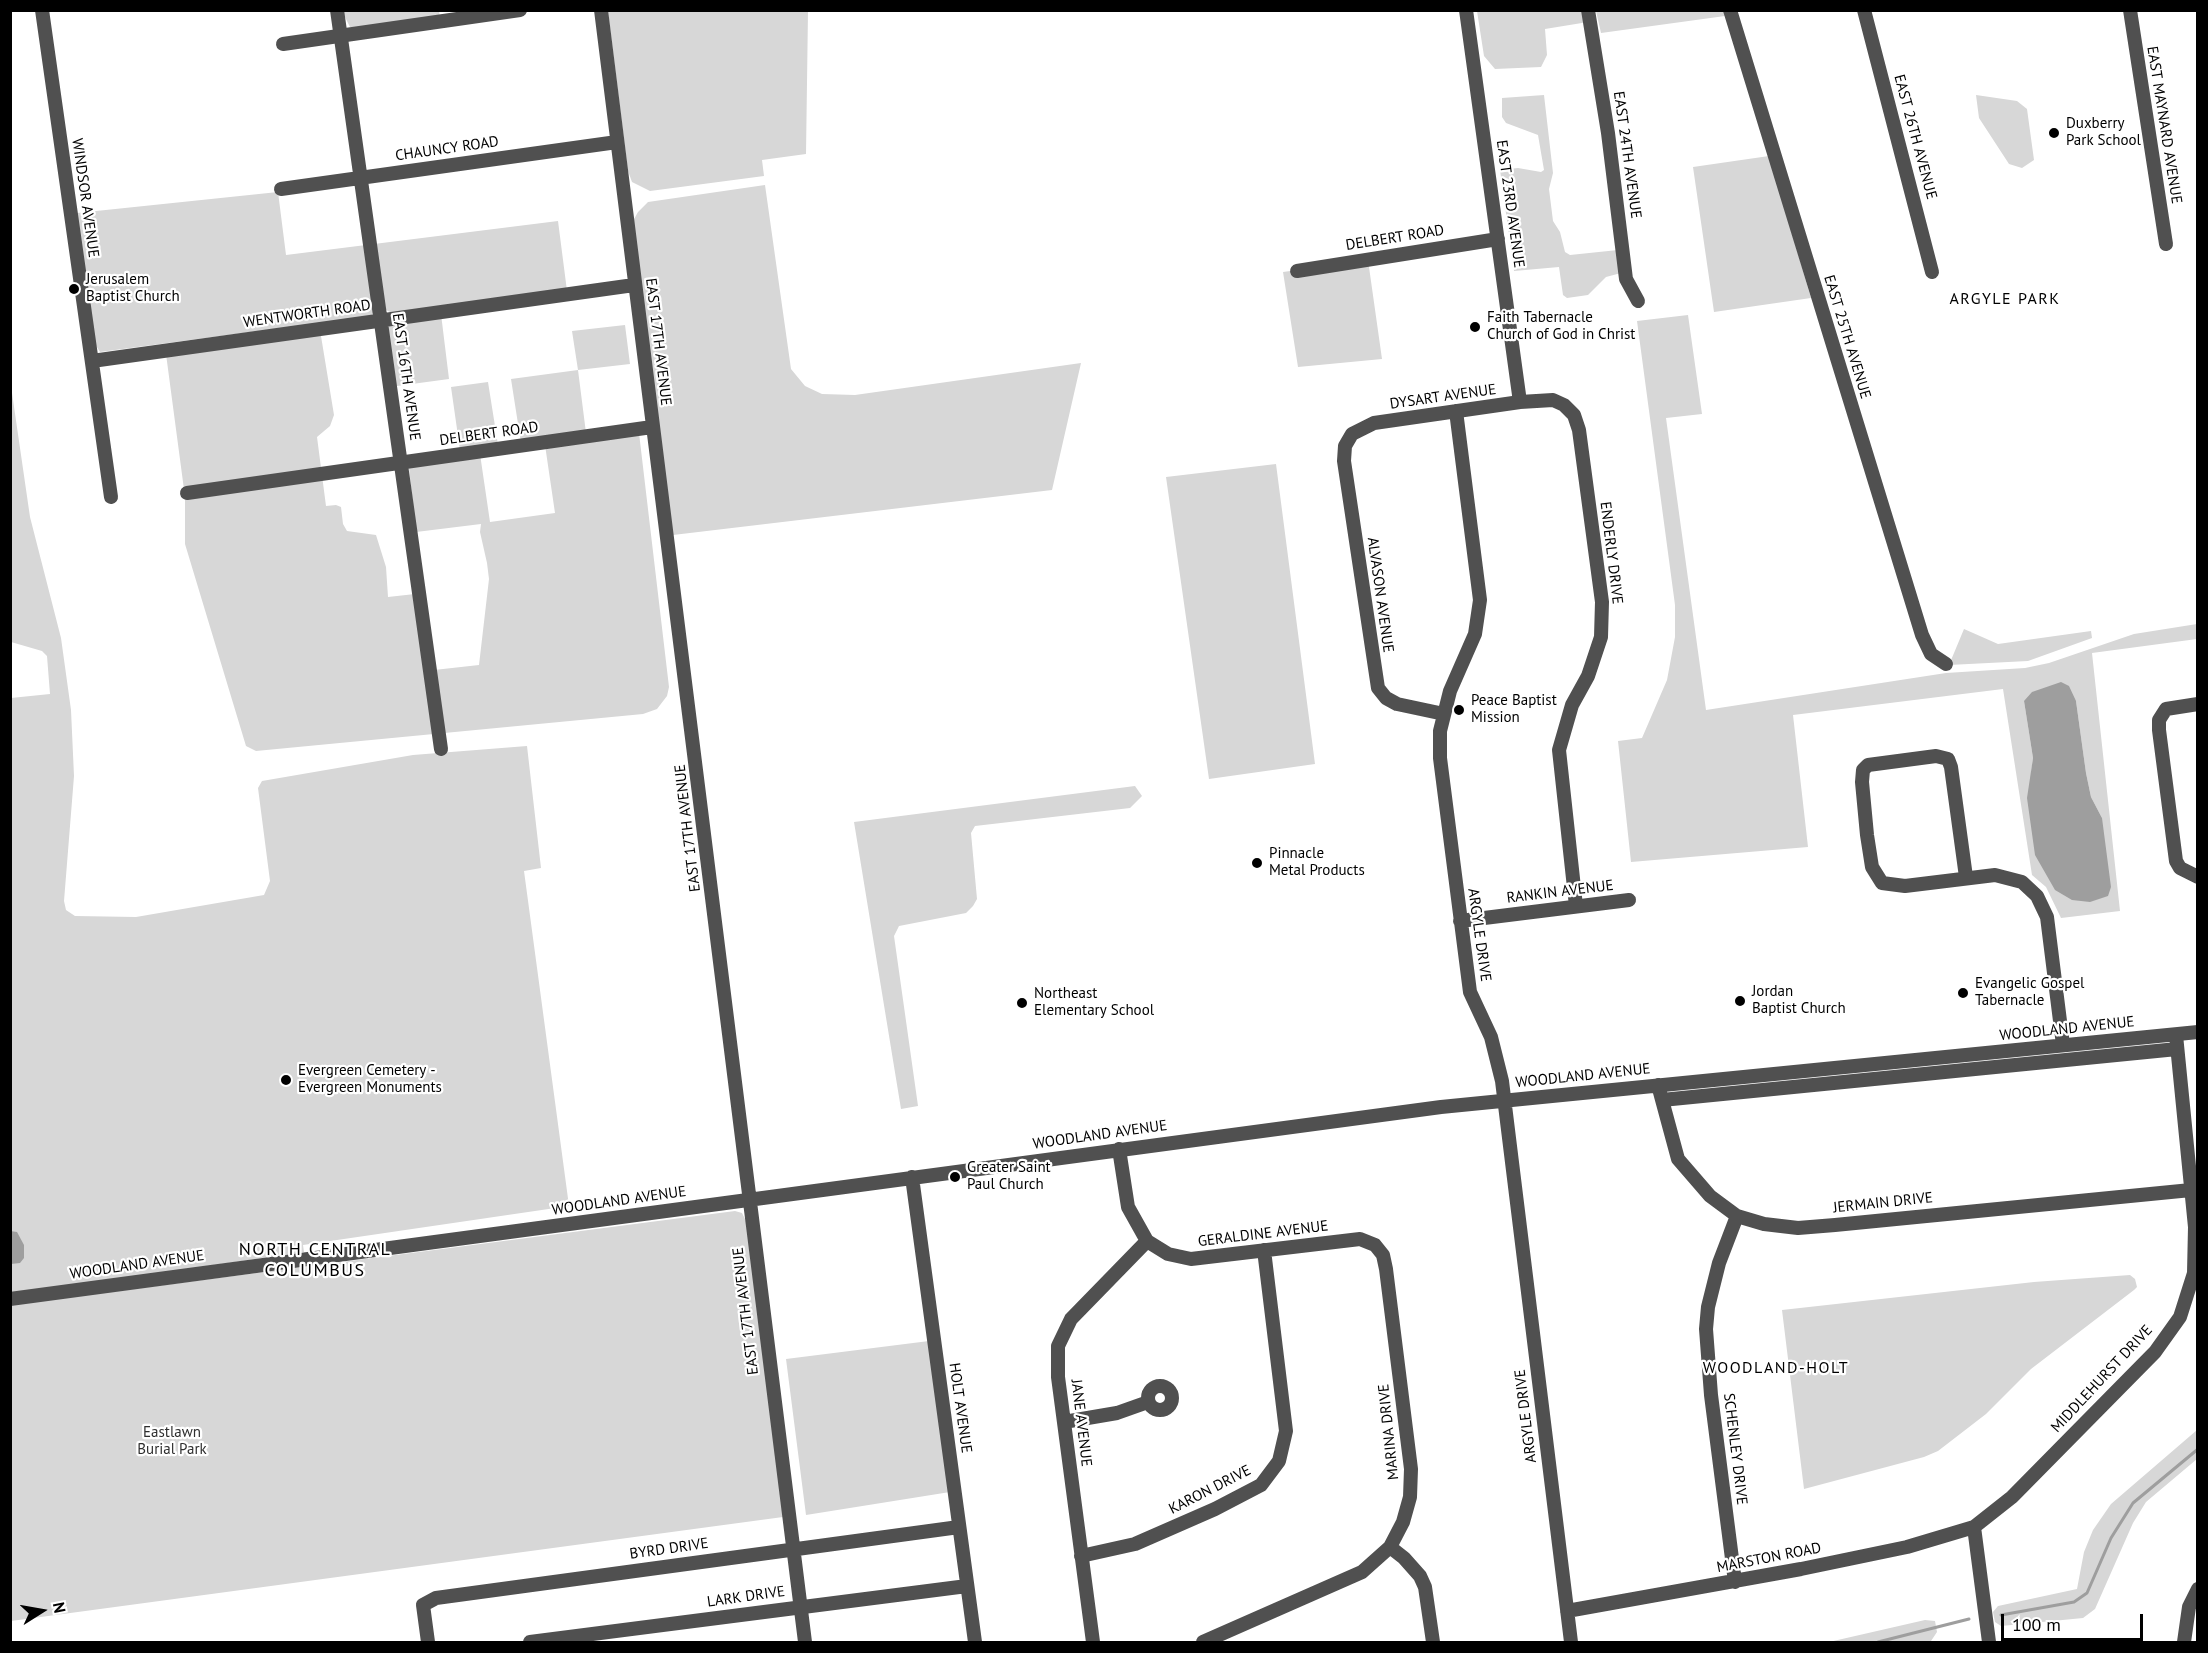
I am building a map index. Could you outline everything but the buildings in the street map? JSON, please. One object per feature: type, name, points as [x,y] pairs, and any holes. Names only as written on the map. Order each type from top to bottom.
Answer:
[{"type":"street","name":"WINDSOR AVENUE","points":[[42,10],[111,497]]},
{"type":"street","name":"EAST 16TH AVENUE","points":[[337,10],[441,748]]},
{"type":"street","points":[[283,44],[520,10]]},
{"type":"street","name":"EAST 17TH AVENUE","points":[[601,10],[805,1642]]},
{"type":"street","name":"EAST 23RD AVENUE","points":[[1466,10],[1520,402]]},
{"type":"street","name":"EAST 24TH AVENUE","points":[[1588,10],[1608,133],[1626,279],[1638,301]]},
{"type":"street","name":"EAST 25TH AVENUE","points":[[1730,10],[1922,636],[1931,654],[1946,664]]},
{"type":"street","name":"EAST 26TH AVENUE","points":[[1864,10],[1932,272]]},
{"type":"street","name":"EAST MAYNARD AVENUE","points":[[2130,10],[2166,244]]},
{"type":"street","name":"CHAUNCY ROAD","points":[[281,189],[617,142]]},
{"type":"street","name":"DELBERT ROAD","points":[[1297,270],[1498,239]]},
{"type":"street","name":"WENTWORTH ROAD","points":[[92,361],[634,285]]},
{"type":"street","name":"DYSART AVENUE","points":[[1352,434],[1374,423],[1541,399]]},
{"type":"street","name":"ENDERLY DRIVE","points":[[1541,399],[1563,405],[1574,415],[1602,602],[1601,637],[1588,676],[1572,705],[1559,750],[1576,906]]},
{"type":"street","name":"ARGYLE DRIVE","points":[[1456,411],[1480,600],[1475,634],[1450,691],[1444,714],[1440,731],[1440,758],[1470,992],[1491,1037],[1504,1100],[1571,1642]]},
{"type":"street","name":"DELBERT ROAD","points":[[187,493],[652,427]]},
{"type":"street","name":"ALVASON AVENUE","points":[[1352,434],[1345,446],[1344,460],[1378,688],[1386,698],[1397,704],[1444,714]]},
{"type":"street","points":[[2198,704],[2166,709],[2161,715],[2158,730],[2176,861],[2180,868],[2198,877]]},
{"type":"street","points":[[1966,878],[1952,767],[1944,756],[1874,762],[1863,770],[1870,857],[1876,876],[1882,883],[1905,886],[1966,878],[2004,876],[2022,882],[2037,896],[2047,917],[2063,1045]]},
{"type":"street","name":"RANKIN AVENUE","points":[[1460,921],[1629,900]]},
{"type":"street","name":"WOODLAND AVENUE","points":[[10,1299],[1119,1149],[1504,1100],[2063,1045],[2177,1042],[2198,1032]]},
{"type":"street","points":[[1662,1100],[2177,1042]]},
{"type":"street","name":"MIDDLEHURST DRIVE","points":[[1974,1527],[2012,1497],[2116,1392],[2155,1352],[2180,1317],[2194,1273],[2194,1227],[2177,1042]]},
{"type":"street","name":"JERMAIN DRIVE","points":[[1658,1086],[1678,1160],[1710,1196],[1737,1216],[1764,1224],[1798,1228],[2191,1190]]},
{"type":"street","points":[[1119,1149],[1128,1207],[1147,1241]]},
{"type":"street","name":"HOLT AVENUE","points":[[912,1177],[975,1642]]},
{"type":"street","name":"SCHENLEY DRIVE","points":[[1735,1582],[1711,1395],[1706,1329],[1708,1307],[1719,1263],[1737,1216]]},
{"type":"street","name":"GERALDINE AVENUE","points":[[1147,1241],[1167,1254],[1191,1259],[1360,1239],[1375,1245]]},
{"type":"street","name":"JANE AVENUE","points":[[1093,1642],[1058,1377],[1058,1346],[1071,1319],[1147,1241]]},
{"type":"street","name":"MARINA DRIVE","points":[[1203,1642],[1362,1572],[1390,1547],[1403,1522],[1410,1497],[1411,1468],[1386,1269],[1383,1255],[1375,1245]]},
{"type":"street","name":"KARON DRIVE","points":[[1082,1556],[1135,1544],[1215,1509],[1261,1485],[1279,1461],[1286,1431],[1264,1250]]},
{"type":"street","points":[[1064,1422],[1118,1413],[1148,1402]]},
{"type":"street","name":"BYRD DRIVE","points":[[428,1642],[423,1605],[428,1600],[959,1527]]},
{"type":"street","points":[[1974,1527],[1989,1642]]},
{"type":"street","name":"MARSTON ROAD","points":[[1567,1611],[1735,1582],[1907,1547],[1974,1527]]},
{"type":"street","points":[[1390,1547],[1404,1558],[1420,1576],[1425,1587],[1433,1642]]},
{"type":"street","name":"LARK DRIVE","points":[[530,1642],[968,1586]]},
{"type":"street","points":[[2184,1642],[2189,1607],[2198,1589]]},
{"type":"green space","points":[[1724,10],[1725,16],[1601,33],[1596,11]]},
{"type":"green space","points":[[342,11],[439,11],[440,18],[366,29],[350,27]]},
{"type":"green space","points":[[608,11],[808,11],[806,154],[762,160],[764,176],[650,191],[632,182],[628,171]]},
{"type":"green space","points":[[1477,11],[1585,11],[1588,22],[1545,29],[1547,55],[1541,67],[1495,69],[1484,56]]},
{"type":"green space","points":[[1544,95],[1553,173],[1549,189],[1553,221],[1560,232],[1565,252],[1570,255],[1618,250],[1621,273],[1606,277],[1588,295],[1567,298],[1563,295],[1559,267],[1514,271],[1500,170],[1518,168],[1541,172],[1544,170],[1538,135],[1506,123],[1502,117],[1502,98]]},
{"type":"green space","points":[[1976,95],[2017,101],[2027,109],[2034,160],[2022,168],[2009,164],[1979,118]]},
{"type":"green space","points":[[1769,156],[1811,298],[1714,312],[1693,167]]},
{"type":"green space","points":[[765,185],[791,369],[805,386],[822,394],[855,395],[1081,363],[1052,490],[673,535],[633,221],[648,202]]},
{"type":"green space","points":[[278,192],[286,255],[366,245],[374,311],[371,316],[100,352],[95,344],[77,213]]},
{"type":"green space","points":[[558,221],[567,291],[394,314],[386,310],[374,244]]},
{"type":"green space","points":[[1368,260],[1382,359],[1298,367],[1283,272]]},
{"type":"green space","points":[[441,314],[449,379],[397,386],[394,382],[387,331],[389,324]]},
{"type":"green space","points":[[1688,315],[1702,414],[1666,418],[1706,710],[1946,673],[2025,668],[2049,663],[2134,634],[2197,624],[2197,639],[2092,653],[2120,911],[2061,918],[2046,887],[2032,875],[2003,689],[1793,715],[1808,847],[1631,862],[1618,741],[1642,738],[1667,680],[1675,637],[1675,605],[1637,321]],"holes":[[[2024,701],[2076,701],[2091,797],[2102,818],[2031,773],[2033,758]]]},
{"type":"green space","points":[[625,325],[630,364],[578,370],[572,331]]},
{"type":"green space","points":[[320,330],[334,415],[330,426],[317,437],[326,506],[341,507],[343,524],[347,531],[376,535],[386,567],[388,597],[415,594],[434,670],[479,665],[489,579],[480,532],[481,524],[416,532],[409,468],[480,454],[490,522],[555,513],[545,445],[639,433],[669,687],[667,696],[657,709],[643,714],[256,751],[246,746],[185,544],[185,497],[166,354]]},
{"type":"green space","points":[[578,370],[586,433],[521,443],[511,379]]},
{"type":"green space","points":[[488,382],[498,445],[460,450],[451,387]]},
{"type":"green space","points":[[11,386],[30,517],[61,638],[71,710],[74,776],[64,901],[66,910],[75,916],[136,917],[264,895],[270,881],[258,788],[262,781],[413,755],[527,746],[541,868],[524,871],[569,1206],[303,1245],[304,1252],[11,1294],[11,698],[50,694],[47,656],[42,651],[11,642]]},
{"type":"green space","points":[[1276,464],[1315,764],[1209,779],[1166,477]]},
{"type":"green space","points":[[1964,629],[1998,644],[2091,631],[2092,638],[2028,661],[1949,665]]},
{"type":"green space","points":[[1135,786],[1142,796],[1130,808],[975,826],[971,833],[977,899],[973,906],[966,913],[899,926],[894,936],[918,1106],[901,1109],[854,822]]},
{"type":"green space","name":"Eastlawn Burial Park","points":[[735,1211],[742,1213],[748,1225],[783,1517],[11,1621],[10,1305]]},
{"type":"green space","points":[[2130,1275],[2135,1279],[2137,1287],[2134,1290],[2031,1369],[1986,1414],[1938,1451],[1924,1457],[1804,1489],[1782,1310],[2034,1282]]},
{"type":"green space","points":[[929,1341],[950,1492],[806,1515],[786,1359]]},
{"type":"green space","points":[[2197,1430],[2197,1459],[2146,1502],[2133,1523],[2095,1609],[2083,1618],[2001,1626],[1995,1622],[1993,1612],[1998,1606],[2077,1589],[2084,1552],[2093,1530],[2111,1504]]},
{"type":"green space","points":[[1925,1620],[1935,1621],[1937,1632],[1931,1641],[1829,1642]]},
{"type":"shaded area","points":[[2061,682],[2069,686],[2076,701],[2091,797],[2102,818],[2111,887],[2108,896],[2090,902],[2072,900],[2055,890],[2035,855],[2027,798],[2033,758],[2024,701],[2032,692]]},
{"type":"shaded area","points":[[10,1231],[17,1232],[24,1245],[24,1258],[20,1263],[11,1264]]},
{"type":"waterway","points":[[2001,1615],[2074,1602],[2087,1593],[2111,1538],[2133,1503],[2198,1449]]},
{"type":"waterway","points":[[1878,1642],[1969,1619]]},
{"type":"place","name":"Duxberry Park School","points":[[2054,133]]},
{"type":"place","name":"Jerusalem Baptist Church","points":[[74,289]]},
{"type":"place","name":"Faith Tabernacle Church of God in Christ","points":[[1475,327]]},
{"type":"place","name":"Peace Baptist Mission","points":[[1459,710]]},
{"type":"place","name":"Pinnacle Metal Products","points":[[1257,863]]},
{"type":"place","name":"Evangelic Gospel Tabernacle","points":[[1963,993]]},
{"type":"place","name":"Jordan Baptist Church","points":[[1740,1001]]},
{"type":"place","name":"Northeast Elementary School","points":[[1022,1003]]},
{"type":"place","name":"Evergreen Cemetery - Evergreen Monuments","points":[[286,1080]]},
{"type":"place","name":"Greater Saint Paul Church","points":[[955,1177]]},
{"type":"district","name":"ARGYLE PARK","points":[[2005,299]]},
{"type":"district","name":"NORTH CENTRAL COLUMBUS","points":[[315,1260]]},
{"type":"district","name":"WOODLAND-HOLT","points":[[1776,1368]]}]
